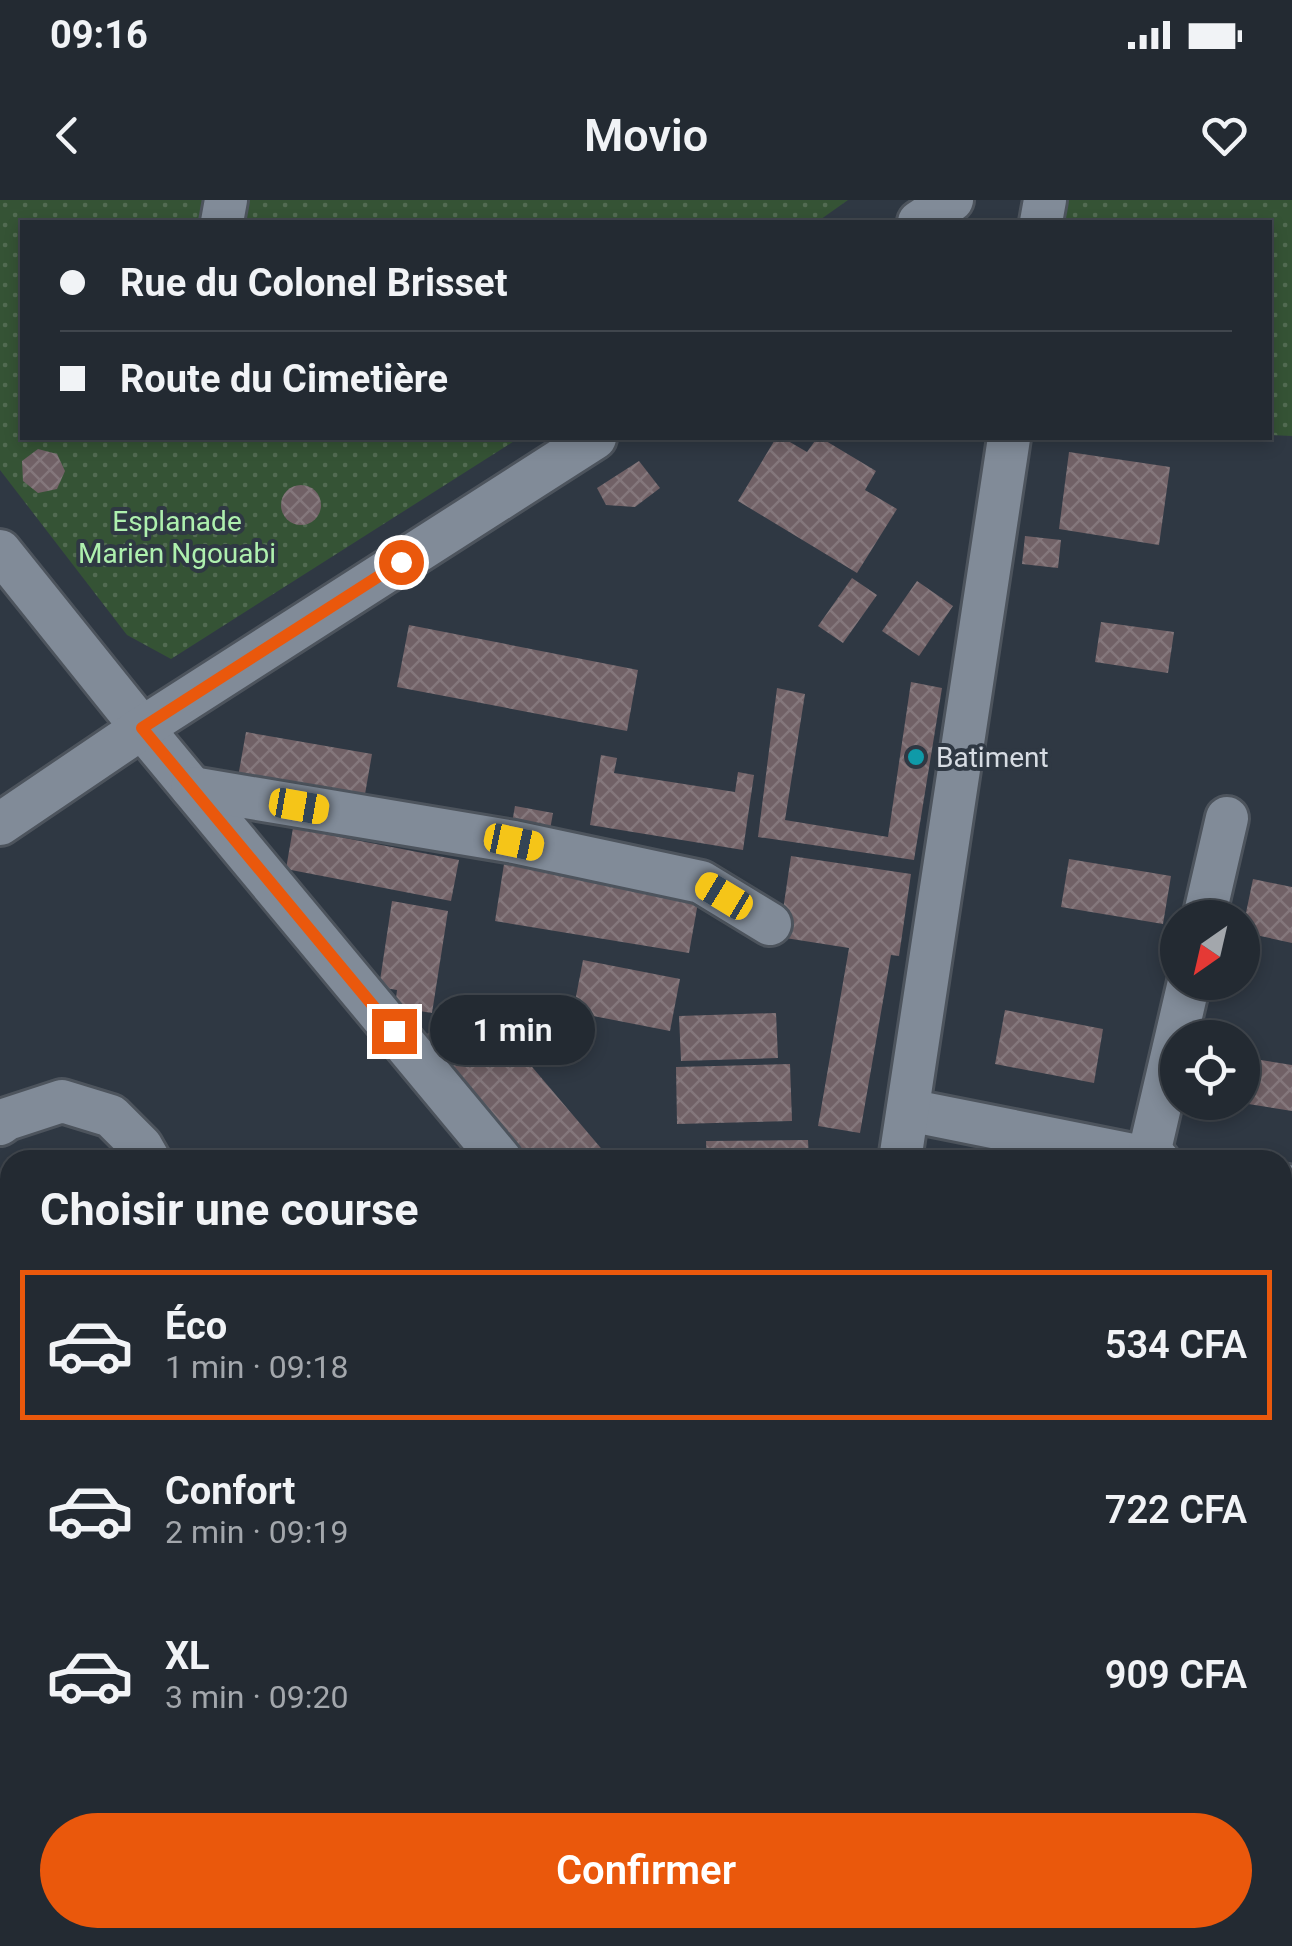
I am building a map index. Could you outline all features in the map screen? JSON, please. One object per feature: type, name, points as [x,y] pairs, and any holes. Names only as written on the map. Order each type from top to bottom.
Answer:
[{"type":"street","points":[[922,220],[952,200]]},
{"type":"street","points":[[0,824],[142,728],[593,440]]},
{"type":"street","points":[[902,1150],[1009,440]]},
{"type":"street","points":[[0,551],[493,1150]]},
{"type":"street","points":[[192,788],[514,842],[701,882],[770,924]]},
{"type":"street","points":[[1208,900],[1227,818]]},
{"type":"street","points":[[1155,1150],[1185,1000]]},
{"type":"street","points":[[0,1124],[62,1101],[111,1116],[143,1150]]},
{"type":"street","points":[[908,1110],[1108,1150]]},
{"type":"green space","name":"Esplanade Marien Ngouabi","points":[[0,200],[848,200],[820,220],[20,220],[20,440],[516,440],[171,659],[127,635],[0,470]]},
{"type":"green space","points":[[1060,200],[1292,200],[1292,436],[1272,435],[1272,220],[1057,220]]},
{"type":"building","points":[[775,440],[786,440],[807,452],[816,440],[824,440],[876,471],[865,490],[897,509],[857,573],[738,501]]},
{"type":"building","points":[[38,449],[57,454],[65,471],[57,489],[38,493],[23,481],[22,461]]},
{"type":"building","points":[[1069,452],[1170,467],[1159,545],[1059,529]]},
{"type":"building","points":[[639,461],[660,488],[635,507],[606,505],[597,488]]},
{"type":"building","points":[[301,485],[315,491],[321,505],[315,519],[301,525],[287,519],[281,505],[287,491]]},
{"type":"building","points":[[1025,536],[1061,540],[1058,568],[1022,564]]},
{"type":"building","points":[[852,578],[877,595],[843,643],[818,626]]},
{"type":"building","points":[[917,581],[953,606],[919,656],[882,631]]},
{"type":"building","points":[[1101,622],[1174,632],[1168,673],[1095,662]]},
{"type":"building","points":[[409,625],[638,670],[627,731],[397,687]]},
{"type":"building","name":"Batiment","points":[[911,682],[942,688],[914,860],[758,837],[777,688],[805,694],[785,820],[888,837]]},
{"type":"building","points":[[246,732],[372,754],[364,800],[238,777]]},
{"type":"building","points":[[601,755],[617,758],[614,773],[735,792],[738,772],[754,775],[743,850],[590,825]]},
{"type":"building","points":[[515,806],[553,813],[548,841],[510,834]]},
{"type":"building","points":[[293,828],[459,860],[451,901],[286,869]]},
{"type":"building","points":[[791,856],[911,874],[899,956],[891,955],[860,1133],[818,1126],[849,948],[779,937]]},
{"type":"building","points":[[1069,859],[1171,876],[1167,900],[1160,900],[1160,924],[1061,907]]},
{"type":"building","points":[[504,864],[699,897],[689,953],[495,921]]},
{"type":"building","points":[[1253,879],[1292,887],[1292,943],[1260,936],[1260,900],[1249,900]]},
{"type":"building","points":[[392,901],[448,911],[432,1013],[395,1007],[397,990],[379,987]]},
{"type":"building","points":[[583,960],[680,979],[670,1031],[573,1012]]},
{"type":"building","points":[[472,996],[603,1150],[512,1150],[419,1041]]},
{"type":"building","points":[[1005,1010],[1103,1029],[1094,1083],[995,1064]]},
{"type":"building","points":[[776,1013],[778,1058],[681,1061],[679,1016]]},
{"type":"building","points":[[1260,1060],[1292,1065],[1292,1111],[1260,1106]]},
{"type":"building","points":[[790,1064],[792,1121],[677,1124],[676,1067]]},
{"type":"building","points":[[808,1140],[808,1150],[706,1150],[706,1141]]},
{"type":"place","name":"Batiment","points":[[916,757]]},
{"type":"route","points":[[394,1031],[142,728],[401,562]]}]
